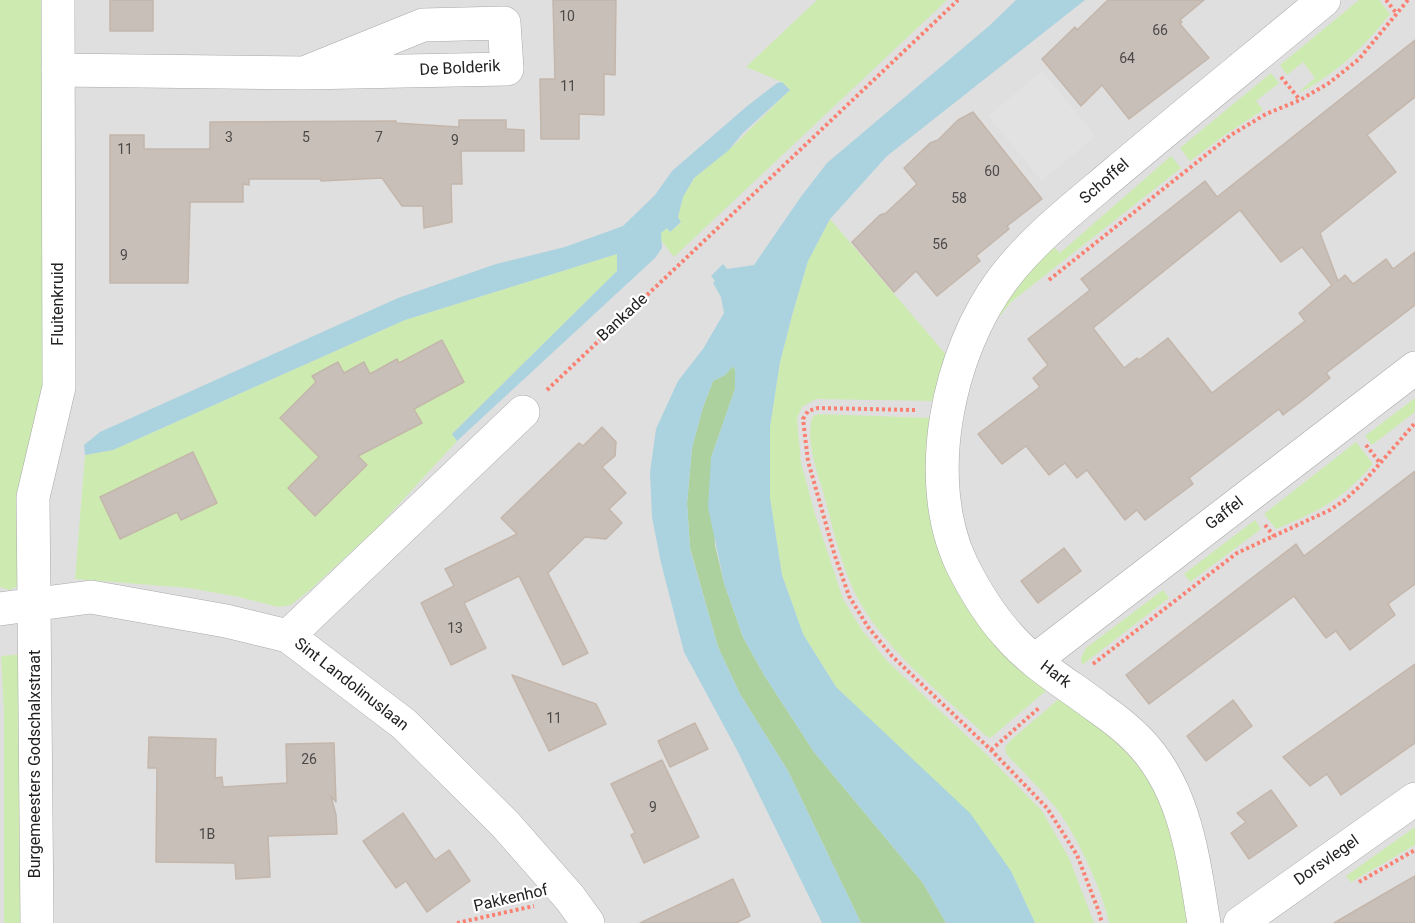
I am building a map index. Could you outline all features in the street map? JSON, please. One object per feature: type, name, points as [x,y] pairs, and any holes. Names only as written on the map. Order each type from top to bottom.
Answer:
[{"type":"street","name":"Fluitenkruid","points":[[35,604],[33,497],[59,387],[58,0]]},
{"type":"street","name":"Schoffel","points":[[948,411],[956,374],[967,340],[998,287],[1025,252],[1160,135],[1324,0]]},
{"type":"street","name":"De Bolderik","points":[[58,70],[304,73],[507,69],[504,23],[423,25],[304,73]]},
{"type":"street","name":"Gaffel","points":[[1035,660],[1415,368]]},
{"type":"street","name":"Hark","points":[[948,411],[943,452],[943,485],[949,523],[961,563],[983,601],[1008,636],[1035,660],[1137,738],[1164,774],[1180,809],[1192,848],[1204,923]]},
{"type":"street","points":[[288,636],[523,412]]},
{"type":"street","name":"Sint Landolinuslaan","points":[[0,609],[91,597],[226,621],[288,636],[404,724],[505,824],[579,910]]},
{"type":"street","name":"Burgemeesters Godschalxstraat","points":[[35,604],[37,923]]},
{"type":"street","name":"Dorsvlegel","points":[[1240,923],[1415,799]]},
{"type":"path","name":"Bankade","points":[[523,412],[958,0]]},
{"type":"path","points":[[1386,0],[1397,14]]},
{"type":"path","points":[[1041,285],[1231,135],[1266,114],[1300,100],[1329,83],[1359,59],[1408,0]]},
{"type":"path","points":[[948,411],[818,408],[808,411],[803,419],[808,461],[821,511],[849,596],[868,627],[892,656],[991,750],[1047,808],[1077,855],[1102,923]]},
{"type":"path","points":[[991,750],[1066,684],[1237,553],[1330,510],[1345,500],[1362,484],[1415,423]]},
{"type":"path","name":"Pakkenhof","points":[[457,923],[579,910]]},
{"type":"shaded area","points":[[0,0],[1415,0],[1415,923],[0,923]]},
{"type":"shaded area","points":[[1042,71],[1096,136],[1042,181],[988,116]]},
{"type":"green space","points":[[0,0],[48,0],[50,384],[19,586],[9,590],[0,587]]},
{"type":"green space","points":[[817,0],[947,0],[674,257],[661,240],[661,233],[667,228],[670,232],[681,223],[678,217],[683,197],[694,178],[729,150],[790,90],[782,82],[746,67]]},
{"type":"green space","points":[[1359,0],[1379,0],[1390,14],[1350,58],[1301,92],[1315,78],[1303,62],[1287,75],[1280,65]]},
{"type":"green space","points":[[1271,73],[1279,83],[1256,101],[1263,110],[1190,161],[1180,148]]},
{"type":"green space","points":[[1171,156],[1181,168],[1011,302],[999,317],[996,315],[1014,287],[1053,246],[1060,253]]},
{"type":"green space","points":[[830,219],[949,358],[934,401],[816,399],[802,407],[797,418],[801,463],[843,599],[862,630],[887,661],[986,754],[1042,811],[1069,858],[1094,923],[1035,923],[1011,871],[895,743],[836,687],[803,634],[782,575],[770,498],[770,427],[780,362],[793,312],[808,261]]},
{"type":"green space","points":[[617,254],[617,271],[452,434],[457,441],[379,526],[291,605],[278,607],[189,588],[75,579],[85,455],[113,450],[405,320]]},
{"type":"green space","points":[[733,366],[735,389],[711,458],[715,545],[724,583],[743,637],[764,675],[814,752],[923,883],[946,923],[861,923],[788,771],[740,694],[718,647],[690,548],[687,503],[692,448],[703,407],[713,381],[725,375]]},
{"type":"green space","points":[[1415,398],[1415,412],[1372,445],[1365,436]]},
{"type":"green space","points":[[819,414],[932,418],[931,491],[1048,689],[990,738],[896,651],[855,593],[840,555],[812,452],[811,424],[813,416]]},
{"type":"green space","points":[[1356,442],[1373,464],[1362,476],[1329,503],[1276,529],[1264,514]]},
{"type":"green space","points":[[1255,520],[1261,529],[1190,582],[1184,574]]},
{"type":"green space","points":[[1163,590],[1169,598],[1082,665],[1081,658],[1086,648]]},
{"type":"green space","points":[[26,654],[28,923],[4,923],[4,711],[1,656]]},
{"type":"green space","points":[[1060,698],[1102,729],[1120,746],[1151,783],[1163,804],[1179,854],[1188,923],[1109,923],[1094,877],[1069,827],[1046,796],[1006,754],[1005,747],[1011,740]]},
{"type":"green space","points":[[1415,827],[1415,845],[1351,882],[1346,876]]},
{"type":"water","points":[[1016,0],[1085,0],[887,156],[830,219],[808,261],[780,362],[770,427],[770,498],[782,575],[803,634],[836,687],[970,813],[1011,871],[1035,923],[946,923],[923,883],[814,752],[764,675],[743,637],[724,583],[708,507],[711,458],[735,389],[733,366],[725,375],[713,381],[692,448],[687,503],[690,549],[718,647],[740,694],[788,771],[861,923],[822,923],[738,752],[684,652],[661,563],[652,517],[650,472],[656,429],[678,381],[703,349],[724,313],[721,297],[711,276],[723,264],[727,269],[754,265],[827,163],[989,26]]},
{"type":"water","points":[[782,82],[790,90],[743,133],[729,150],[694,178],[683,197],[678,217],[681,222],[670,232],[667,228],[661,233],[662,248],[655,258],[457,441],[452,434],[617,271],[617,254],[405,320],[113,450],[85,455],[84,445],[100,432],[398,298],[496,264],[565,247],[623,226],[655,195],[672,171],[746,107],[777,83]]},
{"type":"building","points":[[110,0],[153,0],[153,31],[110,31]]},
{"type":"building","points":[[553,0],[616,0],[615,75],[604,74],[604,115],[579,114],[579,139],[541,139],[540,79],[555,79]]},
{"type":"building","points":[[1108,0],[1204,0],[1180,20],[1182,22],[1180,24],[1209,58],[1129,119],[1102,85],[1081,106],[1042,59],[1075,27],[1077,30]]},
{"type":"building","points":[[1415,40],[1415,97],[1367,135],[1396,172],[1320,233],[1338,281],[1345,275],[1353,284],[1386,259],[1393,269],[1415,252],[1415,305],[1326,373],[1330,378],[1308,396],[1283,415],[1279,409],[1189,478],[1193,484],[1145,520],[1137,510],[1125,520],[1087,470],[1077,478],[1065,463],[1049,475],[1026,446],[1002,464],[978,434],[1040,387],[1033,378],[1048,365],[1028,339],[1090,290],[1081,279],[1205,181],[1217,197]],"holes":[[[1240,210],[1281,262],[1302,247],[1332,285],[1299,313],[1305,321],[1212,393],[1168,338],[1139,360],[1137,358],[1124,368],[1093,328]]]},
{"type":"building","points":[[973,112],[1042,199],[1007,226],[1009,229],[976,256],[980,261],[937,296],[916,271],[894,292],[852,242],[917,184],[904,168],[958,120]]},
{"type":"building","points":[[459,120],[506,120],[506,129],[524,130],[524,151],[461,151],[462,184],[451,184],[452,222],[424,228],[423,206],[402,206],[382,178],[321,181],[321,179],[249,179],[249,185],[243,184],[243,202],[190,202],[188,283],[110,283],[110,135],[144,135],[144,149],[210,149],[210,122],[396,121],[396,123],[459,127]]},
{"type":"building","points":[[442,340],[464,382],[414,409],[422,423],[358,456],[367,465],[315,516],[288,488],[319,457],[280,418],[316,382],[312,376],[338,362],[344,373],[364,362],[370,374],[397,359],[399,363]]},
{"type":"building","points":[[602,427],[616,442],[615,456],[602,467],[626,493],[609,509],[622,523],[606,539],[585,537],[548,573],[588,653],[563,665],[519,576],[464,603],[486,648],[451,665],[421,603],[454,586],[445,569],[517,534],[501,518],[579,443],[583,446]]},
{"type":"building","points":[[193,452],[217,503],[181,520],[177,512],[120,539],[100,497]]},
{"type":"building","points":[[1415,471],[1415,584],[1388,604],[1395,615],[1350,650],[1336,631],[1326,638],[1294,596],[1149,704],[1126,675],[1296,544],[1304,556]]},
{"type":"building","points":[[1064,548],[1081,571],[1038,603],[1021,581]]},
{"type":"building","points":[[1415,664],[1415,743],[1341,795],[1327,774],[1310,786],[1283,757]]},
{"type":"building","points":[[512,675],[596,704],[606,724],[549,751]]},
{"type":"building","points":[[1233,700],[1252,726],[1206,761],[1187,736]]},
{"type":"building","points":[[695,723],[708,749],[670,767],[658,741]]},
{"type":"building","points":[[149,737],[216,739],[215,778],[222,777],[223,787],[287,783],[286,744],[334,743],[336,802],[331,796],[336,815],[337,834],[268,836],[270,877],[236,879],[235,863],[156,862],[157,768],[148,768]]},
{"type":"building","points":[[662,760],[699,837],[644,863],[631,835],[635,833],[611,784]]},
{"type":"building","points":[[1271,790],[1297,826],[1249,859],[1231,833],[1246,822],[1237,813]]},
{"type":"building","points":[[403,813],[435,860],[449,850],[470,881],[427,912],[406,881],[396,888],[363,841]]},
{"type":"building","points":[[1415,876],[1415,923],[1334,923],[1382,895]]},
{"type":"building","points":[[733,879],[750,916],[736,923],[640,923]]}]
